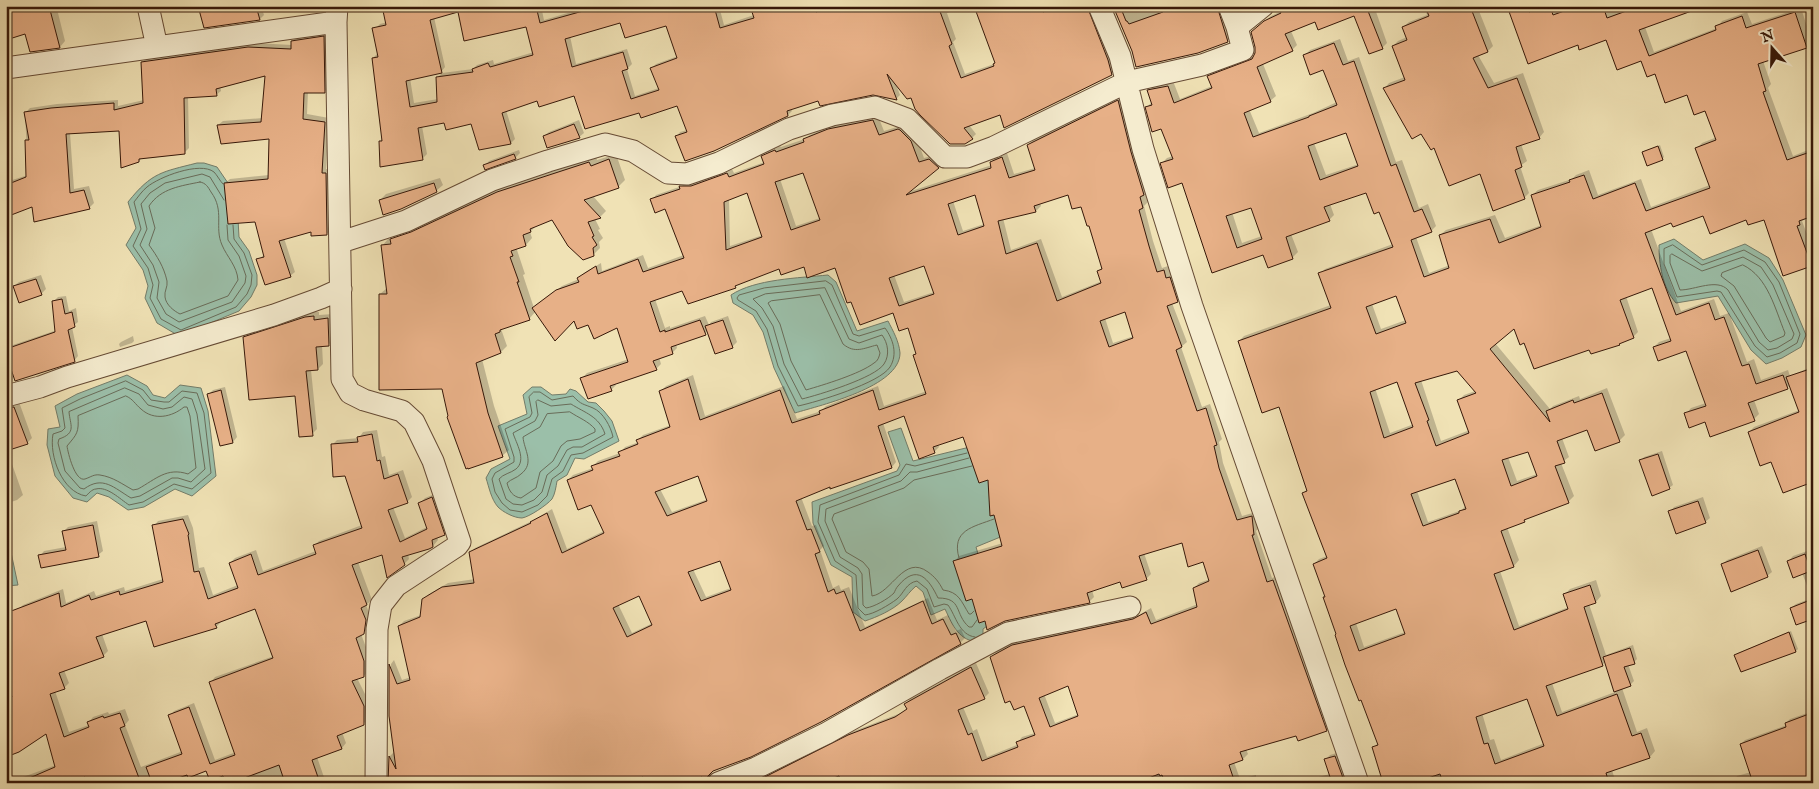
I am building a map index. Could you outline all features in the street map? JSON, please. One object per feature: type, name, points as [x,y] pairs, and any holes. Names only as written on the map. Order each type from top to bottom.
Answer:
[{"type":"street","points":[[148,6],[157,47]]},
{"type":"street","points":[[1099,6],[1120,56],[1128,82],[1143,149],[1192,306],[1358,783]]},
{"type":"street","points":[[341,242],[406,221],[492,180],[606,144],[634,151],[668,172],[686,174],[719,163],[789,129],[832,115],[875,107],[907,119],[945,157],[967,156],[994,147],[1128,82],[1202,65],[1243,50],[1229,6]]},
{"type":"street","points":[[1237,27],[1263,6]]},
{"type":"street","points":[[6,68],[157,47],[336,14],[342,379],[350,393],[364,400],[402,411],[414,422],[433,461],[460,542],[457,546],[396,586],[381,605],[377,629],[376,783]]},
{"type":"street","points":[[6,396],[274,315],[340,290]]},
{"type":"street","points":[[718,783],[756,768],[827,733],[1008,633],[1130,607]]},
{"type":"water","points":[[197,163],[217,167],[230,186],[238,219],[239,237],[249,251],[257,275],[257,285],[251,297],[239,311],[179,336],[157,323],[145,298],[148,286],[143,270],[126,245],[136,228],[128,202],[136,192],[158,175]]},
{"type":"water","points":[[1674,239],[1703,260],[1745,244],[1769,258],[1783,280],[1806,335],[1801,347],[1782,358],[1766,364],[1751,350],[1718,296],[1676,303],[1664,283],[1659,252],[1659,245]]},
{"type":"water","points":[[828,275],[836,282],[857,331],[888,321],[897,340],[900,353],[897,365],[887,376],[874,385],[857,393],[795,413],[774,368],[763,332],[753,315],[733,303],[731,295],[765,282]]},
{"type":"water","points":[[127,375],[147,386],[153,395],[165,398],[180,385],[201,388],[208,411],[216,476],[192,496],[175,489],[144,507],[128,510],[109,497],[97,493],[87,502],[73,498],[55,476],[47,445],[48,429],[60,427],[55,406],[77,394]]},
{"type":"water","points":[[532,387],[541,387],[552,395],[566,394],[570,389],[576,391],[588,402],[596,403],[612,421],[619,441],[584,459],[575,458],[567,475],[557,481],[552,499],[533,513],[519,518],[498,507],[492,497],[486,478],[491,469],[510,459],[498,426],[527,414],[523,395]]},
{"type":"water","points":[[901,428],[913,461],[978,445],[1015,531],[976,547],[997,619],[983,629],[983,637],[979,642],[962,636],[954,627],[945,609],[931,615],[923,592],[916,586],[894,607],[865,621],[853,612],[852,577],[831,565],[813,523],[812,502],[897,471],[900,465],[888,432]]},
{"type":"water","points":[[6,529],[18,585],[6,586]]},
{"type":"building","points":[[6,6],[49,6],[60,48],[30,52],[25,34],[6,40]]},
{"type":"building","points":[[198,6],[256,6],[260,20],[204,28]]},
{"type":"building","points":[[382,6],[536,6],[540,23],[601,6],[714,6],[720,28],[754,18],[750,6],[816,6],[816,12],[832,6],[938,6],[952,44],[949,46],[961,78],[994,66],[993,64],[995,63],[974,6],[1042,6],[1043,12],[1058,6],[1087,6],[1112,75],[1004,128],[1000,115],[964,128],[973,139],[965,144],[950,144],[920,115],[915,109],[911,98],[907,99],[887,74],[897,100],[873,95],[820,106],[818,101],[787,111],[788,116],[714,151],[685,161],[675,136],[687,132],[677,106],[641,118],[639,113],[585,129],[574,96],[539,107],[537,101],[502,113],[511,144],[479,150],[471,124],[446,130],[444,123],[418,128],[423,160],[380,167],[379,141],[382,141],[372,58],[378,57],[372,28],[386,25]],"holes":[[[458,12],[464,41],[526,27],[533,55],[490,67],[488,63],[472,69],[473,72],[436,77],[437,102],[410,107],[406,81],[442,73],[430,20]],[[620,23],[625,38],[666,26],[677,58],[650,68],[659,90],[631,99],[622,71],[628,69],[623,52],[572,67],[565,39]]]},
{"type":"building","points":[[1113,6],[1120,6],[1129,24],[1163,12],[1161,6],[1217,6],[1228,42],[1198,53],[1136,67],[1132,51]]},
{"type":"building","points":[[1278,6],[1377,6],[1368,11],[1383,49],[1369,54],[1354,16],[1318,30],[1315,22],[1285,34],[1293,51],[1257,67],[1271,102],[1244,113],[1253,137],[1337,105],[1323,70],[1310,75],[1303,55],[1334,43],[1343,65],[1354,61],[1391,166],[1396,164],[1414,212],[1422,209],[1432,232],[1411,240],[1424,277],[1449,268],[1439,235],[1490,219],[1499,243],[1541,227],[1531,195],[1570,182],[1569,180],[1584,175],[1593,199],[1635,183],[1646,211],[1710,188],[1695,148],[1716,140],[1705,111],[1694,115],[1687,95],[1665,103],[1655,74],[1647,77],[1641,61],[1617,70],[1606,40],[1579,50],[1578,45],[1528,64],[1507,6],[1528,6],[1529,12],[1544,6],[1550,6],[1553,15],[1578,6],[1603,6],[1607,18],[1640,6],[1700,6],[1700,8],[1639,30],[1649,56],[1716,30],[1715,26],[1742,16],[1746,28],[1795,12],[1807,48],[1758,64],[1766,91],[1763,92],[1787,160],[1813,151],[1813,216],[1799,221],[1800,225],[1797,226],[1812,266],[1783,276],[1764,220],[1748,225],[1746,220],[1710,234],[1703,216],[1673,227],[1671,223],[1645,233],[1676,315],[1709,303],[1715,320],[1724,317],[1742,366],[1749,364],[1756,384],[1783,375],[1788,389],[1748,403],[1755,421],[1710,437],[1705,422],[1689,428],[1684,413],[1706,406],[1686,351],[1658,361],[1653,347],[1671,341],[1652,288],[1620,300],[1634,338],[1620,345],[1591,354],[1589,350],[1534,369],[1524,343],[1520,345],[1514,329],[1490,349],[1550,422],[1546,411],[1573,400],[1574,403],[1602,393],[1620,442],[1595,451],[1587,430],[1557,441],[1565,463],[1555,466],[1569,503],[1501,531],[1514,567],[1494,574],[1514,630],[1568,609],[1563,594],[1590,585],[1596,603],[1584,607],[1603,666],[1546,686],[1557,716],[1617,694],[1632,736],[1641,733],[1650,758],[1606,773],[1609,783],[1443,783],[1440,774],[1413,783],[1383,783],[1372,747],[1378,745],[1345,665],[1313,564],[1327,558],[1302,493],[1307,491],[1279,407],[1262,413],[1238,341],[1331,308],[1318,273],[1393,247],[1379,212],[1374,214],[1366,193],[1324,207],[1330,221],[1286,237],[1293,259],[1268,268],[1263,255],[1212,273],[1182,183],[1168,188],[1160,163],[1173,159],[1161,129],[1152,132],[1145,107],[1152,105],[1147,90],[1168,86],[1174,103],[1212,88],[1207,76],[1252,59],[1255,47],[1251,32],[1264,21],[1281,13]],"holes":[[[1346,133],[1358,166],[1320,180],[1308,146]],[[1251,208],[1262,239],[1237,248],[1226,216]],[[1396,296],[1406,323],[1376,334],[1366,307]],[[1457,371],[1476,393],[1457,400],[1469,433],[1436,446],[1427,421],[1429,420],[1415,383]],[[1397,382],[1413,427],[1384,438],[1370,392]],[[1528,452],[1537,476],[1511,486],[1502,460]],[[1455,479],[1466,509],[1423,526],[1411,494]],[[1396,609],[1405,634],[1359,651],[1350,626]],[[1527,699],[1544,746],[1495,764],[1488,743],[1484,744],[1476,717]]]},
{"type":"building","points":[[1425,6],[1470,6],[1488,52],[1473,58],[1488,88],[1517,78],[1540,139],[1516,147],[1522,167],[1515,170],[1525,199],[1493,211],[1480,174],[1449,186],[1434,148],[1431,150],[1421,134],[1412,139],[1383,88],[1405,80],[1392,46],[1407,40],[1402,27],[1429,16]]},
{"type":"building","points":[[324,36],[325,93],[304,93],[303,119],[325,122],[322,173],[326,173],[327,235],[311,236],[311,232],[279,241],[291,277],[265,285],[256,259],[264,257],[255,222],[228,224],[224,183],[268,179],[269,139],[221,144],[217,125],[261,122],[265,76],[216,89],[217,96],[184,98],[185,154],[139,159],[139,162],[121,168],[119,131],[66,134],[70,193],[84,190],[90,209],[34,222],[32,207],[6,217],[6,185],[26,177],[25,140],[29,140],[24,112],[114,103],[114,110],[143,103],[141,62],[248,47],[291,49],[291,41]]},
{"type":"building","points":[[1118,100],[1144,195],[1140,197],[1143,208],[1139,210],[1149,246],[1157,272],[1164,270],[1166,278],[1170,277],[1178,302],[1167,306],[1182,347],[1176,350],[1197,411],[1206,408],[1217,445],[1214,446],[1219,468],[1237,520],[1252,516],[1254,535],[1252,535],[1267,582],[1273,580],[1327,731],[1298,741],[1296,736],[1240,752],[1243,760],[1229,765],[1235,783],[1165,783],[1162,775],[1160,776],[1159,774],[1136,783],[842,783],[839,776],[821,783],[753,783],[848,735],[895,717],[907,709],[904,704],[971,667],[985,699],[958,710],[968,735],[972,733],[982,761],[1018,747],[1016,742],[1035,735],[1024,706],[1014,710],[1010,701],[1005,703],[990,657],[1012,645],[1133,619],[1146,612],[1151,624],[1197,607],[1193,588],[1209,581],[1203,562],[1188,567],[1182,543],[1139,556],[1147,580],[1122,588],[1120,582],[1087,593],[1090,603],[1005,621],[987,630],[985,621],[979,623],[972,599],[966,601],[953,561],[1002,546],[994,515],[990,516],[988,480],[979,483],[963,437],[933,447],[935,453],[919,459],[904,416],[878,426],[892,468],[830,489],[830,487],[796,501],[807,530],[811,529],[820,552],[815,554],[828,592],[834,589],[836,594],[844,591],[860,631],[923,601],[932,624],[943,619],[951,635],[956,633],[961,644],[821,722],[751,757],[713,771],[708,776],[706,783],[703,783],[702,777],[687,783],[645,783],[643,777],[629,783],[436,783],[436,778],[403,783],[388,783],[389,756],[396,769],[389,716],[389,664],[397,684],[410,680],[398,626],[420,617],[422,599],[442,587],[474,583],[469,552],[531,523],[547,513],[562,553],[604,533],[591,505],[578,510],[567,480],[593,470],[591,466],[620,456],[618,452],[638,444],[636,440],[670,427],[659,391],[688,379],[700,420],[780,390],[792,423],[820,414],[819,411],[873,390],[879,410],[926,394],[913,355],[916,354],[908,328],[899,331],[893,313],[860,325],[851,302],[847,303],[835,268],[807,278],[804,267],[781,275],[779,269],[735,286],[736,288],[688,304],[682,291],[650,302],[660,332],[700,320],[706,335],[671,347],[673,354],[653,361],[657,370],[610,386],[612,391],[588,399],[580,378],[628,362],[617,328],[594,339],[588,325],[577,329],[574,321],[555,341],[532,308],[556,290],[579,282],[577,278],[596,266],[598,274],[638,259],[643,272],[684,258],[665,209],[655,213],[650,199],[680,189],[679,186],[691,186],[727,173],[729,177],[764,164],[761,156],[804,142],[803,139],[828,129],[873,120],[879,135],[900,130],[911,141],[919,162],[929,159],[939,168],[906,195],[991,168],[990,162],[1002,157],[1009,178],[1035,170],[1027,145]],"holes":[[[803,173],[820,220],[791,230],[775,182]],[[747,193],[762,237],[726,250],[724,202]],[[975,195],[984,226],[958,235],[948,204]],[[1068,195],[1072,209],[1081,207],[1087,226],[1089,226],[1102,269],[1097,271],[1101,283],[1057,301],[1037,243],[1006,254],[998,221],[1036,212],[1034,206]],[[924,266],[934,294],[899,306],[889,278]],[[1125,312],[1133,338],[1109,347],[1100,321]],[[698,476],[707,501],[667,516],[655,492]],[[720,561],[731,590],[701,601],[688,572]],[[639,596],[652,625],[627,637],[613,608]],[[1068,686],[1078,716],[1050,727],[1039,698]]]},
{"type":"building","points":[[574,124],[580,138],[547,148],[543,136]]},
{"type":"building","points":[[1658,146],[1663,160],[1647,166],[1642,152]]},
{"type":"building","points":[[514,154],[516,159],[485,170],[483,165]]},
{"type":"building","points":[[609,159],[619,188],[584,200],[601,218],[588,222],[594,236],[592,237],[597,245],[593,248],[594,256],[583,260],[568,246],[552,220],[530,229],[531,232],[523,235],[526,246],[511,251],[513,256],[510,257],[530,320],[500,330],[500,332],[495,334],[501,353],[476,363],[488,413],[503,457],[466,469],[447,417],[442,389],[379,390],[379,294],[387,294],[381,245],[391,244],[390,239],[411,232],[497,192],[589,162],[591,166]]},
{"type":"building","points":[[434,183],[437,192],[401,209],[383,215],[379,200]]},
{"type":"building","points":[[36,279],[42,295],[19,303],[13,286]]},
{"type":"building","points":[[62,299],[65,314],[72,312],[75,327],[68,330],[75,362],[15,381],[6,349],[55,332],[52,301]]},
{"type":"building","points":[[314,316],[314,320],[328,318],[329,346],[316,347],[318,370],[306,371],[313,436],[299,437],[295,396],[249,400],[243,337],[305,317]]},
{"type":"building","points":[[723,320],[733,348],[715,354],[705,326]]},
{"type":"building","points":[[1813,368],[1813,482],[1783,493],[1771,462],[1760,466],[1748,432],[1799,412],[1786,377]]},
{"type":"building","points":[[221,390],[233,443],[220,446],[207,394]]},
{"type":"building","points":[[14,407],[28,444],[6,451],[6,408]]},
{"type":"building","points":[[372,434],[377,461],[380,460],[384,479],[398,474],[408,503],[388,510],[400,542],[427,529],[418,503],[432,497],[445,535],[432,540],[433,547],[402,557],[405,565],[387,578],[382,555],[352,565],[367,605],[361,608],[366,620],[364,634],[356,638],[364,661],[364,677],[352,681],[364,706],[364,725],[337,736],[342,749],[312,760],[320,783],[285,783],[279,765],[231,783],[226,783],[223,776],[210,781],[206,771],[188,778],[187,775],[164,783],[152,783],[146,767],[182,754],[168,715],[189,707],[210,764],[235,755],[209,682],[273,658],[255,609],[215,624],[217,628],[154,647],[146,621],[96,637],[104,657],[59,673],[65,689],[50,694],[64,737],[89,727],[87,722],[103,716],[104,718],[120,713],[125,726],[120,728],[139,778],[125,783],[87,783],[85,777],[69,783],[18,783],[55,767],[46,734],[19,752],[6,757],[6,698],[12,697],[6,678],[6,613],[59,593],[61,607],[89,595],[91,600],[119,591],[120,595],[163,582],[152,525],[183,519],[189,534],[194,572],[199,571],[208,599],[238,588],[229,563],[251,554],[258,575],[316,554],[313,545],[362,528],[345,476],[333,477],[331,444],[358,442],[357,437]]},
{"type":"building","points":[[1658,454],[1670,489],[1652,496],[1639,460]]},
{"type":"building","points":[[1698,501],[1706,523],[1676,534],[1668,511]]},
{"type":"building","points":[[93,525],[99,557],[41,568],[38,555],[66,550],[62,531]]},
{"type":"building","points":[[1758,550],[1768,577],[1731,592],[1721,564]]},
{"type":"building","points":[[1805,554],[1811,571],[1793,578],[1787,561]]},
{"type":"building","points":[[1813,599],[1813,619],[1796,625],[1790,608]]},
{"type":"building","points":[[1789,632],[1796,652],[1741,672],[1734,655]]},
{"type":"building","points":[[1630,648],[1635,664],[1624,667],[1631,686],[1614,692],[1603,657]]},
{"type":"building","points":[[1809,714],[1813,725],[1813,779],[1802,783],[1753,783],[1740,744],[1786,727],[1785,723]]},
{"type":"building","points":[[1335,756],[1344,783],[1332,783],[1324,759]]}]
